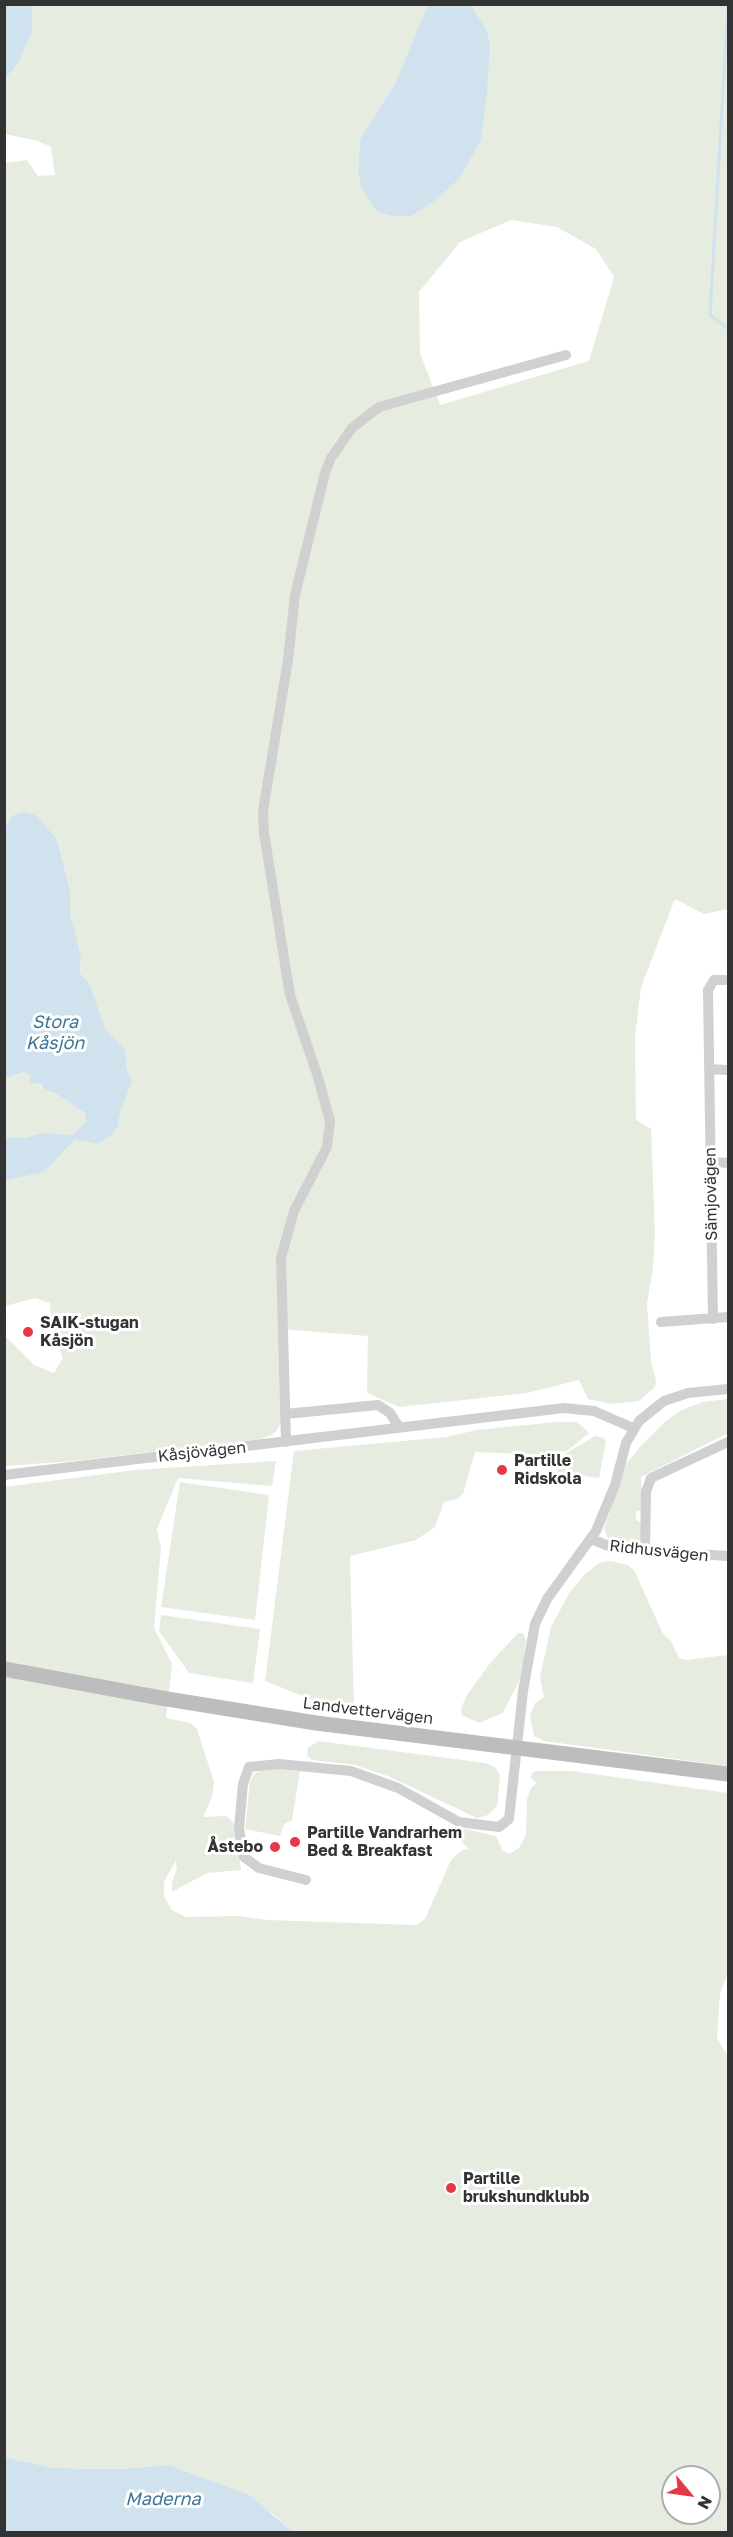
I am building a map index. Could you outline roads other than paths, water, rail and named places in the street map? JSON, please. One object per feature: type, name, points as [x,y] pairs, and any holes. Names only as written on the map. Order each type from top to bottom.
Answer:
[{"type":"street","points":[[286,1442],[281,1258],[294,1211],[327,1147],[330,1121],[318,1077],[290,995],[264,833],[263,811],[288,660],[295,595],[325,473],[331,458],[352,428],[379,407],[566,355]]},
{"type":"street","name":"Sämjovägen","points":[[713,1319],[708,990],[714,980],[729,980]]},
{"type":"street","points":[[709,1069],[729,1070]]},
{"type":"street","points":[[711,1162],[729,1163]]},
{"type":"street","points":[[661,1322],[729,1317]]},
{"type":"street","points":[[306,1880],[259,1868],[244,1857],[239,1828],[241,1797],[249,1767],[279,1764],[351,1771],[398,1788],[459,1822],[499,1827],[509,1819],[523,1691],[535,1624],[547,1599],[591,1539],[608,1506],[626,1443],[633,1428],[650,1410],[664,1401],[688,1393],[729,1389]]},
{"type":"street","points":[[285,1414],[378,1405],[390,1413],[399,1427]]},
{"type":"street","name":"Kåsjövägen","points":[[4,1475],[564,1408],[594,1411],[633,1428]]},
{"type":"street","points":[[645,1551],[646,1492],[651,1479],[729,1442]]},
{"type":"street","name":"Ridhusvägen","points":[[591,1539],[607,1547],[729,1556]]},
{"type":"street","name":"Landvettervägen","points":[[4,1669],[266,1715],[517,1749],[729,1774]]},
{"type":"water","points":[[5,4],[32,5],[32,31],[19,62],[5,79]]},
{"type":"water","points":[[428,5],[471,5],[488,32],[490,46],[481,140],[459,179],[433,202],[411,216],[392,216],[376,211],[361,187],[358,170],[360,139],[396,82]]},
{"type":"water","name":"Stora Kåsjön","points":[[24,812],[36,815],[57,839],[70,890],[70,913],[81,956],[80,973],[89,983],[106,1030],[125,1049],[127,1069],[132,1082],[121,1110],[118,1126],[112,1134],[98,1144],[75,1139],[44,1172],[5,1181],[5,1138],[25,1138],[41,1133],[73,1135],[86,1122],[86,1114],[54,1092],[45,1091],[40,1084],[30,1082],[30,1075],[24,1072],[5,1078],[5,827],[13,815]]},
{"type":"water","name":"Maderna","points":[[5,2457],[53,2468],[119,2469],[168,2465],[249,2495],[293,2532],[5,2532]]},
{"type":"waterway","points":[[728,4],[710,315],[728,329]]},
{"type":"place","name":"SAIK-stugan Kåsjön","points":[[28,1332]]},
{"type":"place","name":"Partille Ridskola","points":[[502,1470]]},
{"type":"place","name":"Partille Vandrarhem Bed & Breakfast","points":[[295,1842]]},
{"type":"place","name":"Åstebo","points":[[275,1847]]},
{"type":"place","name":"Partille brukshundklubb","points":[[451,2188]]}]
